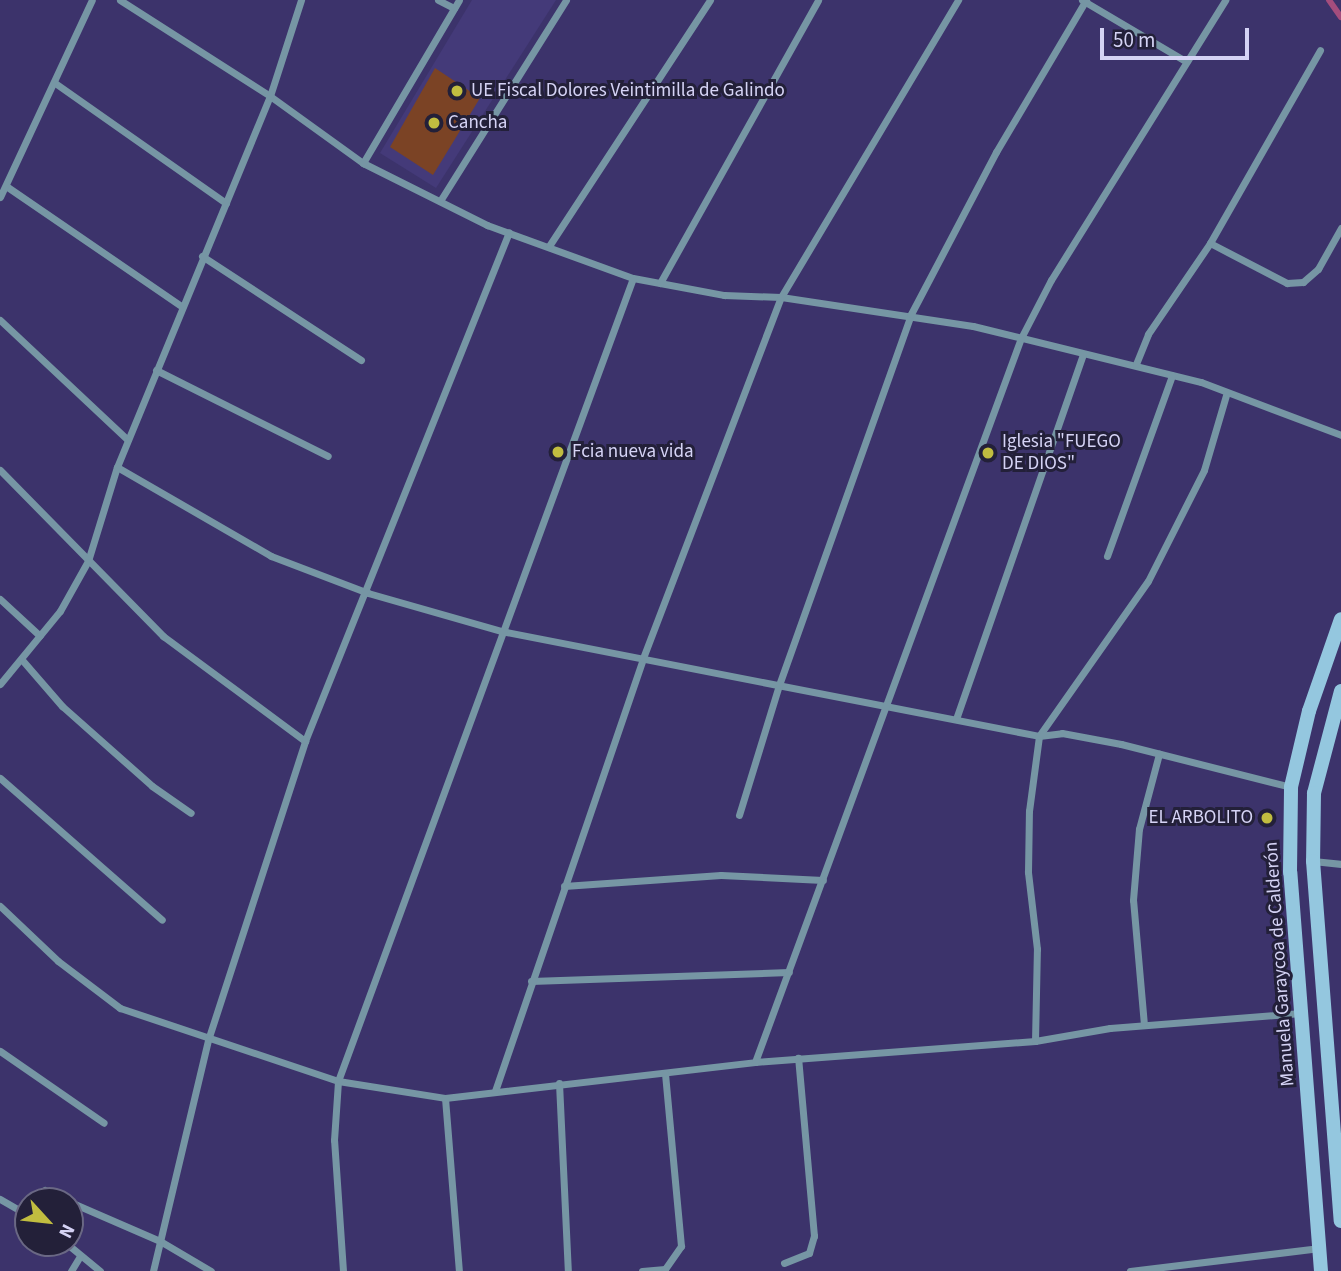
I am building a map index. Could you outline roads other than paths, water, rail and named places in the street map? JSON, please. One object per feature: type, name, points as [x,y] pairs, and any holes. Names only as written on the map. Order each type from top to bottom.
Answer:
[{"type":"street","points":[[0,197],[92,0]]},
{"type":"street","points":[[120,0],[270,96],[363,163],[509,232],[633,278],[724,295],[781,297],[911,314],[1083,354],[1136,363],[1231,394],[1341,435]]},
{"type":"street","points":[[0,684],[23,661],[88,561],[117,467],[201,256],[270,96],[301,0]]},
{"type":"street","points":[[438,0],[454,8]]},
{"type":"street","points":[[363,163],[459,0]]},
{"type":"street","points":[[440,201],[566,0]]},
{"type":"street","points":[[549,246],[710,0]]},
{"type":"street","points":[[660,283],[818,0]]},
{"type":"street","points":[[495,1091],[643,658],[781,297],[958,0]]},
{"type":"street","points":[[755,1062],[1021,338],[1051,279],[1185,61],[1226,0]]},
{"type":"street","points":[[739,815],[779,685],[911,314],[996,152],[1084,1],[1185,61]]},
{"type":"street","points":[[1136,363],[1148,334],[1209,243],[1320,50]]},
{"type":"street","points":[[55,83],[226,203]]},
{"type":"street","points":[[6,186],[181,306]]},
{"type":"street","points":[[1209,243],[1287,284],[1304,282],[1318,269],[1341,228]]},
{"type":"street","points":[[153,1271],[208,1040],[305,741],[368,593],[509,232]]},
{"type":"street","points":[[201,256],[361,360]]},
{"type":"street","points":[[343,1271],[334,1140],[338,1081],[500,631],[605,362],[633,278]]},
{"type":"street","points":[[0,320],[128,440]]},
{"type":"street","points":[[956,719],[1083,354]]},
{"type":"street","points":[[156,370],[328,456]]},
{"type":"street","points":[[1107,556],[1172,376]]},
{"type":"street","points":[[1035,1041],[1037,949],[1028,872],[1029,811],[1039,736],[1148,581],[1204,470],[1231,394]]},
{"type":"street","points":[[117,467],[271,556],[368,593],[500,631],[1039,736],[1062,733],[1121,744],[1291,787]]},
{"type":"street","points":[[0,470],[163,636],[305,741]]},
{"type":"street","points":[[0,599],[40,636]]},
{"type":"street","name":"Manuela Garaycoa de Calderón","points":[[1321,1271],[1290,872],[1291,787],[1309,711],[1341,619]]},
{"type":"street","points":[[23,661],[62,706],[152,786],[191,813]]},
{"type":"street","name":"Manuela Garaycoa de Calderón","points":[[1341,691],[1336,725],[1314,793],[1313,861],[1325,1043],[1341,1221]]},
{"type":"street","points":[[1144,1025],[1133,900],[1139,830],[1160,754]]},
{"type":"street","points":[[0,779],[162,920]]},
{"type":"street","points":[[1313,861],[1341,864]]},
{"type":"street","points":[[564,886],[722,875],[822,880]]},
{"type":"street","points":[[0,906],[58,961],[120,1008],[208,1040],[338,1081],[444,1098],[755,1062],[1035,1041],[1110,1028],[1301,1013]]},
{"type":"street","points":[[531,981],[789,972]]},
{"type":"street","points":[[1325,1043],[1341,1042]]},
{"type":"street","points":[[0,1051],[104,1123]]},
{"type":"street","points":[[784,1263],[808,1253],[814,1236],[798,1058]]},
{"type":"street","points":[[642,1271],[665,1269],[681,1246],[666,1074]]},
{"type":"street","points":[[559,1083],[568,1271]]},
{"type":"street","points":[[444,1098],[459,1271]]},
{"type":"street","points":[[84,1208],[160,1241],[211,1271]]},
{"type":"street","points":[[1130,1271],[1320,1248]]},
{"type":"street","points":[[81,1257],[100,1271]]},
{"type":"waterway","points":[[1329,0],[1341,17]]},
{"type":"place","name":"UE Fiscal Dolores Veintimilla de Galindo","points":[[457,91]]},
{"type":"place","name":"Cancha","points":[[434,123]]},
{"type":"place","name":"Fcia nueva vida","points":[[558,452]]},
{"type":"place","name":"Iglesia \"FUEGO DE DIOS\"","points":[[988,453]]},
{"type":"place","name":"EL ARBOLITO","points":[[1267,818]]}]
